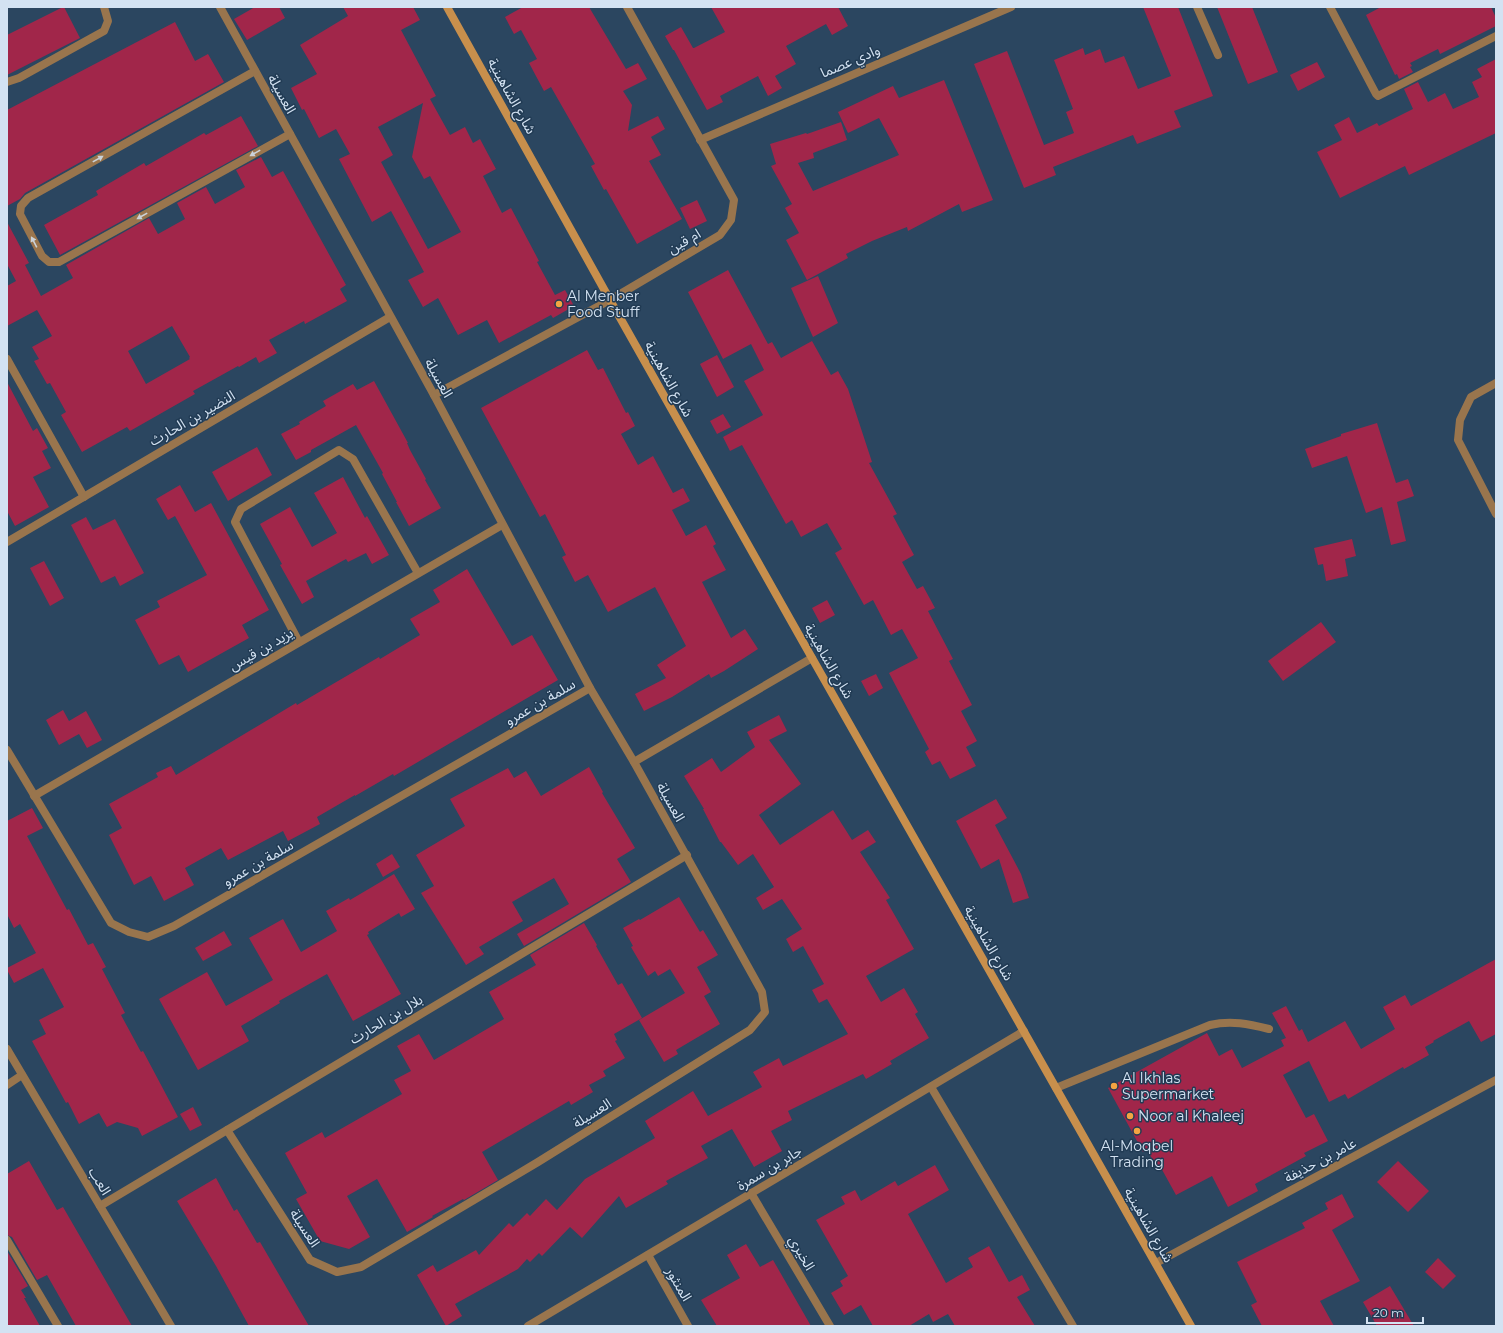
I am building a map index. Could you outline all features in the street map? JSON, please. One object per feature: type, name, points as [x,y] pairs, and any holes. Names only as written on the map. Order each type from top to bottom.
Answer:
[{"type":"street","points":[[7,82],[19,78],[104,31],[108,21],[104,7]]},
{"type":"street","name":"العسيلة","points":[[220,7],[434,395],[590,688],[634,762],[762,992],[764,1012],[750,1030],[531,1166],[361,1266],[337,1272],[310,1260],[227,1130]]},
{"type":"street","name":"شارع الشاهينية","points":[[447,7],[610,300],[1191,1326]]},
{"type":"street","name":"ام قين","points":[[434,395],[610,300],[720,235],[732,220],[734,200],[627,7]]},
{"type":"street","name":"وادي عصما","points":[[700,140],[1011,7]]},
{"type":"street","points":[[1197,7],[1218,55]]},
{"type":"street","points":[[1330,7],[1378,96],[1496,36]]},
{"type":"street","points":[[255,71],[28,198],[21,206],[20,214],[42,256],[49,262],[59,262],[290,134]]},
{"type":"street","name":"النضير بن الحارث","points":[[7,542],[390,317]]},
{"type":"street","points":[[7,359],[84,497]]},
{"type":"street","points":[[1496,382],[1471,397],[1460,420],[1458,440],[1496,514]]},
{"type":"street","points":[[299,642],[235,522],[241,509],[339,450],[353,459],[418,573]]},
{"type":"street","name":"يزيد بن قيس","points":[[34,796],[502,525]]},
{"type":"street","points":[[634,762],[812,658]]},
{"type":"street","name":"سلمة بن عمرو","points":[[7,750],[111,923],[128,932],[148,937],[181,922],[590,688]]},
{"type":"street","name":"بلال بن الحارث","points":[[100,1206],[687,856]]},
{"type":"street","points":[[1056,1088],[1210,1025],[1231,1022],[1242,1023],[1269,1030]]},
{"type":"street","name":"جابر بن سمرة","points":[[528,1326],[1024,1031]]},
{"type":"street","name":"العب","points":[[7,1049],[171,1326]]},
{"type":"street","points":[[7,1085],[22,1075]]},
{"type":"street","name":"عامر بن حذيفة","points":[[1156,1263],[1496,1080]]},
{"type":"street","points":[[931,1087],[1073,1326]]},
{"type":"street","name":"الخيري","points":[[752,1193],[830,1326]]},
{"type":"street","points":[[7,1240],[58,1326]]},
{"type":"street","name":"المنثور","points":[[648,1255],[688,1326]]},
{"type":"building","points":[[63,7],[80,38],[7,75],[7,35]]},
{"type":"building","points":[[255,7],[279,7],[285,18],[247,40],[234,19]]},
{"type":"building","points":[[343,7],[413,7],[420,20],[401,30],[436,96],[430,99],[450,135],[465,127],[473,143],[480,139],[496,169],[483,176],[502,213],[511,208],[555,295],[565,290],[574,306],[553,318],[551,315],[499,343],[487,320],[458,335],[438,298],[423,307],[408,280],[424,272],[391,211],[372,222],[339,159],[350,154],[336,129],[319,138],[291,88],[317,74],[300,45],[348,16]],"holes":[[[423,103],[412,157],[424,179],[430,176],[461,232],[428,249],[381,162],[393,155],[378,127]]]},
{"type":"building","points":[[523,7],[589,7],[626,69],[638,63],[647,79],[623,91],[632,105],[628,131],[658,116],[665,129],[651,137],[661,155],[649,161],[682,219],[637,244],[606,189],[604,190],[591,166],[595,164],[551,87],[544,91],[529,63],[537,59],[521,30],[514,34],[505,17]]},
{"type":"building","points":[[711,7],[838,7],[848,26],[832,35],[826,24],[786,46],[796,64],[775,76],[782,88],[768,96],[758,76],[720,96],[723,102],[707,110],[665,36],[681,27],[694,48],[725,32]]},
{"type":"building","points":[[1143,7],[1178,7],[1213,96],[1174,111],[1181,127],[1137,144],[1133,135],[1053,167],[1056,175],[1024,188],[974,64],[1007,51],[1044,145],[1074,133],[1066,112],[1073,109],[1054,60],[1083,48],[1085,55],[1100,49],[1105,63],[1124,56],[1138,89],[1171,76]]},
{"type":"building","points":[[1217,7],[1252,7],[1278,72],[1248,84]]},
{"type":"building","points":[[1381,7],[1491,7],[1496,18],[1496,26],[1440,54],[1438,49],[1410,63],[1412,66],[1410,67],[1413,72],[1399,79],[1397,74],[1395,75],[1366,15]]},
{"type":"building","points":[[175,22],[195,61],[208,54],[224,82],[25,193],[20,199],[7,206],[7,110]]},
{"type":"building","points":[[1496,59],[1496,133],[1409,175],[1405,166],[1340,198],[1317,152],[1342,140],[1334,125],[1349,117],[1357,133],[1377,123],[1379,126],[1413,109],[1404,89],[1418,82],[1428,102],[1445,93],[1453,109],[1479,97],[1472,82],[1482,77],[1477,69]]},
{"type":"building","points":[[1317,62],[1325,77],[1298,91],[1290,75]]},
{"type":"building","points":[[944,80],[993,200],[962,212],[959,204],[908,231],[907,227],[872,241],[846,254],[848,258],[807,280],[786,240],[799,233],[785,208],[792,204],[771,166],[776,164],[770,144],[806,133],[807,134],[841,122],[847,140],[813,153],[814,158],[798,163],[813,191],[899,155],[879,118],[848,133],[838,112],[893,86],[899,98]]},
{"type":"building","points":[[241,116],[258,146],[60,255],[44,225],[98,195],[96,191],[144,163],[146,166],[204,133],[206,135]]},
{"type":"building","points":[[261,157],[272,177],[283,171],[346,285],[340,289],[347,301],[305,324],[304,321],[269,340],[277,353],[259,363],[256,357],[239,367],[238,366],[193,391],[195,394],[130,431],[127,427],[82,452],[61,415],[66,412],[50,383],[47,384],[34,361],[39,359],[32,347],[52,336],[37,310],[7,326],[7,286],[16,281],[7,264],[7,222],[29,263],[25,265],[41,296],[73,278],[66,265],[149,218],[158,234],[185,219],[177,203],[206,187],[215,204],[245,187],[236,170]],"holes":[[[172,326],[190,359],[146,384],[128,351]]]},
{"type":"building","points":[[697,200],[707,221],[690,229],[680,208]]},
{"type":"building","points":[[728,270],[768,344],[772,342],[781,358],[812,341],[831,375],[838,371],[848,389],[872,462],[869,463],[897,514],[893,516],[914,555],[902,562],[917,589],[923,586],[935,608],[928,611],[953,659],[949,661],[972,705],[961,711],[977,741],[966,747],[976,766],[950,779],[940,761],[932,765],[925,752],[929,749],[889,673],[918,658],[902,629],[891,635],[873,600],[864,605],[835,553],[842,549],[827,523],[801,537],[792,520],[786,524],[742,445],[730,451],[723,437],[763,415],[744,381],[764,370],[751,344],[723,359],[688,292]]},
{"type":"building","points":[[818,276],[838,323],[813,337],[791,288]]},
{"type":"building","points":[[587,350],[598,370],[603,368],[626,413],[628,412],[635,426],[621,434],[638,465],[653,456],[673,493],[683,488],[690,501],[672,510],[686,536],[706,525],[716,544],[713,546],[726,570],[702,582],[731,638],[745,629],[758,649],[724,671],[711,678],[709,674],[672,697],[644,711],[635,694],[666,678],[657,665],[686,646],[655,587],[608,612],[588,575],[575,582],[562,557],[566,555],[545,514],[540,517],[481,408]]},
{"type":"building","points":[[717,355],[734,387],[717,397],[700,364]]},
{"type":"building","points":[[374,381],[441,508],[409,526],[382,474],[383,473],[356,425],[296,460],[281,434],[300,424],[299,422],[326,406],[323,401],[353,384],[357,390]]},
{"type":"building","points":[[7,382],[33,431],[37,428],[48,448],[42,451],[51,468],[33,477],[49,507],[15,526],[7,511]]},
{"type":"building","points":[[723,414],[731,427],[717,434],[710,421]]},
{"type":"building","points":[[1377,423],[1396,483],[1408,479],[1414,496],[1397,502],[1406,541],[1391,545],[1382,507],[1366,513],[1347,456],[1312,468],[1305,449],[1341,436],[1341,434]]},
{"type":"building","points":[[257,447],[272,475],[228,501],[212,472]]},
{"type":"building","points":[[343,477],[365,518],[367,516],[389,555],[372,564],[366,553],[348,562],[346,559],[306,581],[314,597],[302,604],[280,565],[282,564],[260,524],[290,507],[312,547],[337,533],[314,493]]},
{"type":"building","points":[[180,485],[195,512],[211,503],[269,610],[242,625],[249,638],[188,672],[179,655],[159,665],[135,620],[160,607],[157,601],[207,575],[175,516],[168,520],[156,499]]},
{"type":"building","points":[[86,517],[93,530],[115,519],[144,573],[120,586],[115,576],[101,583],[71,525]]},
{"type":"building","points":[[1352,539],[1356,556],[1345,559],[1348,576],[1326,581],[1323,564],[1318,565],[1314,548]]},
{"type":"building","points":[[44,561],[64,598],[50,606],[30,568]]},
{"type":"building","points":[[467,569],[512,646],[532,635],[558,680],[394,776],[393,774],[317,817],[320,824],[288,841],[283,831],[228,860],[221,848],[185,868],[194,885],[164,901],[151,876],[134,885],[109,835],[122,828],[109,804],[158,777],[156,773],[171,766],[176,775],[296,703],[297,705],[420,635],[410,619],[440,602],[433,590]]},
{"type":"building","points":[[827,600],[835,615],[820,623],[812,608]]},
{"type":"building","points":[[1321,622],[1336,642],[1283,681],[1268,661]]},
{"type":"building","points":[[876,674],[883,688],[869,696],[861,681]]},
{"type":"building","points":[[63,710],[69,721],[86,711],[102,740],[87,748],[79,734],[59,745],[46,720]]},
{"type":"building","points":[[779,715],[787,731],[769,740],[801,784],[759,815],[780,845],[833,810],[852,840],[868,830],[876,842],[860,852],[890,898],[886,900],[914,949],[866,976],[881,1002],[904,988],[918,1012],[915,1014],[929,1038],[890,1061],[892,1064],[866,1079],[863,1074],[788,1111],[792,1120],[771,1131],[782,1151],[754,1167],[732,1129],[701,1146],[708,1158],[666,1181],[668,1184],[626,1208],[619,1196],[582,1238],[570,1227],[542,1256],[539,1253],[530,1262],[527,1259],[518,1269],[455,1304],[462,1316],[446,1326],[417,1275],[433,1265],[437,1272],[476,1250],[479,1255],[509,1223],[513,1227],[527,1213],[530,1216],[546,1199],[557,1210],[585,1179],[655,1138],[645,1121],[693,1091],[708,1116],[762,1087],[753,1072],[779,1058],[783,1066],[848,1034],[827,999],[819,1003],[812,990],[824,984],[803,946],[793,952],[786,939],[802,929],[782,899],[763,910],[756,898],[774,887],[753,854],[738,865],[720,842],[704,809],[684,776],[712,758],[721,772],[755,747],[747,732]]},
{"type":"building","points":[[589,767],[603,792],[602,793],[635,848],[617,859],[631,882],[524,946],[517,934],[569,904],[554,878],[512,902],[523,921],[479,947],[484,954],[466,965],[421,893],[434,886],[416,855],[465,826],[450,799],[508,768],[514,778],[526,771],[541,796]]},
{"type":"building","points":[[996,799],[1007,818],[995,825],[1021,874],[1029,898],[1013,903],[999,859],[981,869],[956,821]]},
{"type":"building","points":[[32,808],[43,828],[27,836],[67,910],[69,909],[88,945],[93,943],[106,967],[102,969],[125,1013],[121,1015],[141,1052],[143,1051],[178,1117],[142,1136],[138,1128],[117,1122],[107,1127],[99,1113],[79,1124],[68,1102],[66,1103],[32,1041],[46,1034],[39,1020],[64,1007],[43,968],[14,983],[7,970],[7,968],[36,953],[20,924],[14,928],[7,914],[7,821]]},
{"type":"building","points":[[392,854],[400,867],[383,877],[376,864]]},
{"type":"building","points":[[394,874],[415,909],[401,917],[399,913],[368,932],[369,934],[367,935],[401,994],[353,1021],[327,974],[279,1001],[280,1003],[241,1026],[249,1041],[198,1070],[159,999],[207,972],[226,1006],[273,980],[249,938],[283,919],[301,952],[337,931],[326,911],[349,898],[350,900]]},
{"type":"building","points":[[679,897],[700,932],[703,930],[718,955],[697,967],[711,992],[704,996],[720,1024],[676,1050],[678,1054],[664,1062],[639,1020],[685,993],[670,969],[658,976],[655,971],[648,976],[631,947],[633,946],[623,928],[639,919],[640,920]]},
{"type":"building","points":[[584,923],[618,985],[622,983],[642,1018],[614,1034],[617,1040],[615,1041],[625,1058],[603,1071],[606,1076],[589,1085],[593,1092],[571,1105],[569,1101],[482,1152],[498,1180],[464,1200],[463,1199],[432,1216],[433,1217],[407,1232],[377,1179],[347,1196],[370,1237],[349,1249],[320,1241],[296,1199],[307,1193],[285,1153],[322,1132],[325,1138],[402,1094],[394,1080],[411,1071],[397,1046],[419,1034],[434,1060],[504,1019],[489,992],[536,965],[530,955]]},
{"type":"building","points":[[224,931],[232,945],[203,961],[195,948]]},
{"type":"building","points":[[1496,959],[1496,1034],[1481,1042],[1469,1021],[1425,1047],[1429,1055],[1404,1069],[1403,1067],[1348,1099],[1345,1094],[1329,1102],[1309,1061],[1283,1075],[1306,1118],[1314,1114],[1328,1141],[1304,1153],[1306,1156],[1255,1184],[1258,1191],[1228,1207],[1212,1176],[1176,1195],[1160,1166],[1157,1167],[1147,1150],[1143,1152],[1108,1088],[1207,1033],[1219,1056],[1232,1049],[1242,1068],[1284,1046],[1281,1040],[1286,1038],[1272,1013],[1286,1006],[1299,1031],[1302,1029],[1308,1042],[1345,1021],[1361,1049],[1395,1029],[1383,1007],[1405,995],[1411,1006]]},
{"type":"building","points":[[193,1107],[202,1125],[190,1131],[180,1114]]},
{"type":"building","points":[[29,1161],[57,1210],[63,1207],[132,1326],[76,1326],[47,1275],[37,1280],[12,1237],[7,1235],[7,1174]]},
{"type":"building","points":[[1398,1161],[1429,1191],[1408,1212],[1377,1182]]},
{"type":"building","points":[[935,1165],[949,1190],[908,1214],[946,1283],[973,1267],[968,1258],[989,1246],[1009,1282],[1022,1275],[1030,1290],[1017,1297],[1035,1326],[955,1326],[948,1314],[933,1322],[929,1314],[909,1326],[873,1326],[861,1305],[844,1315],[831,1293],[843,1286],[840,1281],[848,1276],[816,1220],[845,1204],[841,1197],[855,1190],[861,1201],[895,1181],[898,1186]]},
{"type":"building","points":[[216,1178],[234,1211],[237,1209],[257,1243],[260,1242],[309,1326],[249,1326],[216,1266],[177,1201]]},
{"type":"building","points":[[1342,1194],[1354,1217],[1332,1230],[1360,1281],[1320,1301],[1334,1326],[1262,1326],[1251,1305],[1257,1302],[1237,1262],[1305,1228],[1302,1223],[1328,1209],[1325,1203]]},
{"type":"building","points":[[746,1244],[760,1267],[773,1260],[811,1326],[717,1326],[701,1300],[740,1278],[727,1255]]},
{"type":"building","points":[[7,1251],[28,1286],[21,1290],[40,1326],[7,1326]]},
{"type":"building","points":[[1438,1258],[1456,1276],[1443,1289],[1425,1272]]},
{"type":"building","points":[[1390,1286],[1414,1326],[1377,1326],[1363,1302]]},
{"type":"place","name":"Al Menber Food Stuff","points":[[559,304]]},
{"type":"place","name":"Al Ikhlas Supermarket","points":[[1114,1086]]},
{"type":"place","name":"Noor al Khaleej","points":[[1130,1116]]},
{"type":"place","name":"Al-Moqbel Trading","points":[[1137,1131]]}]
